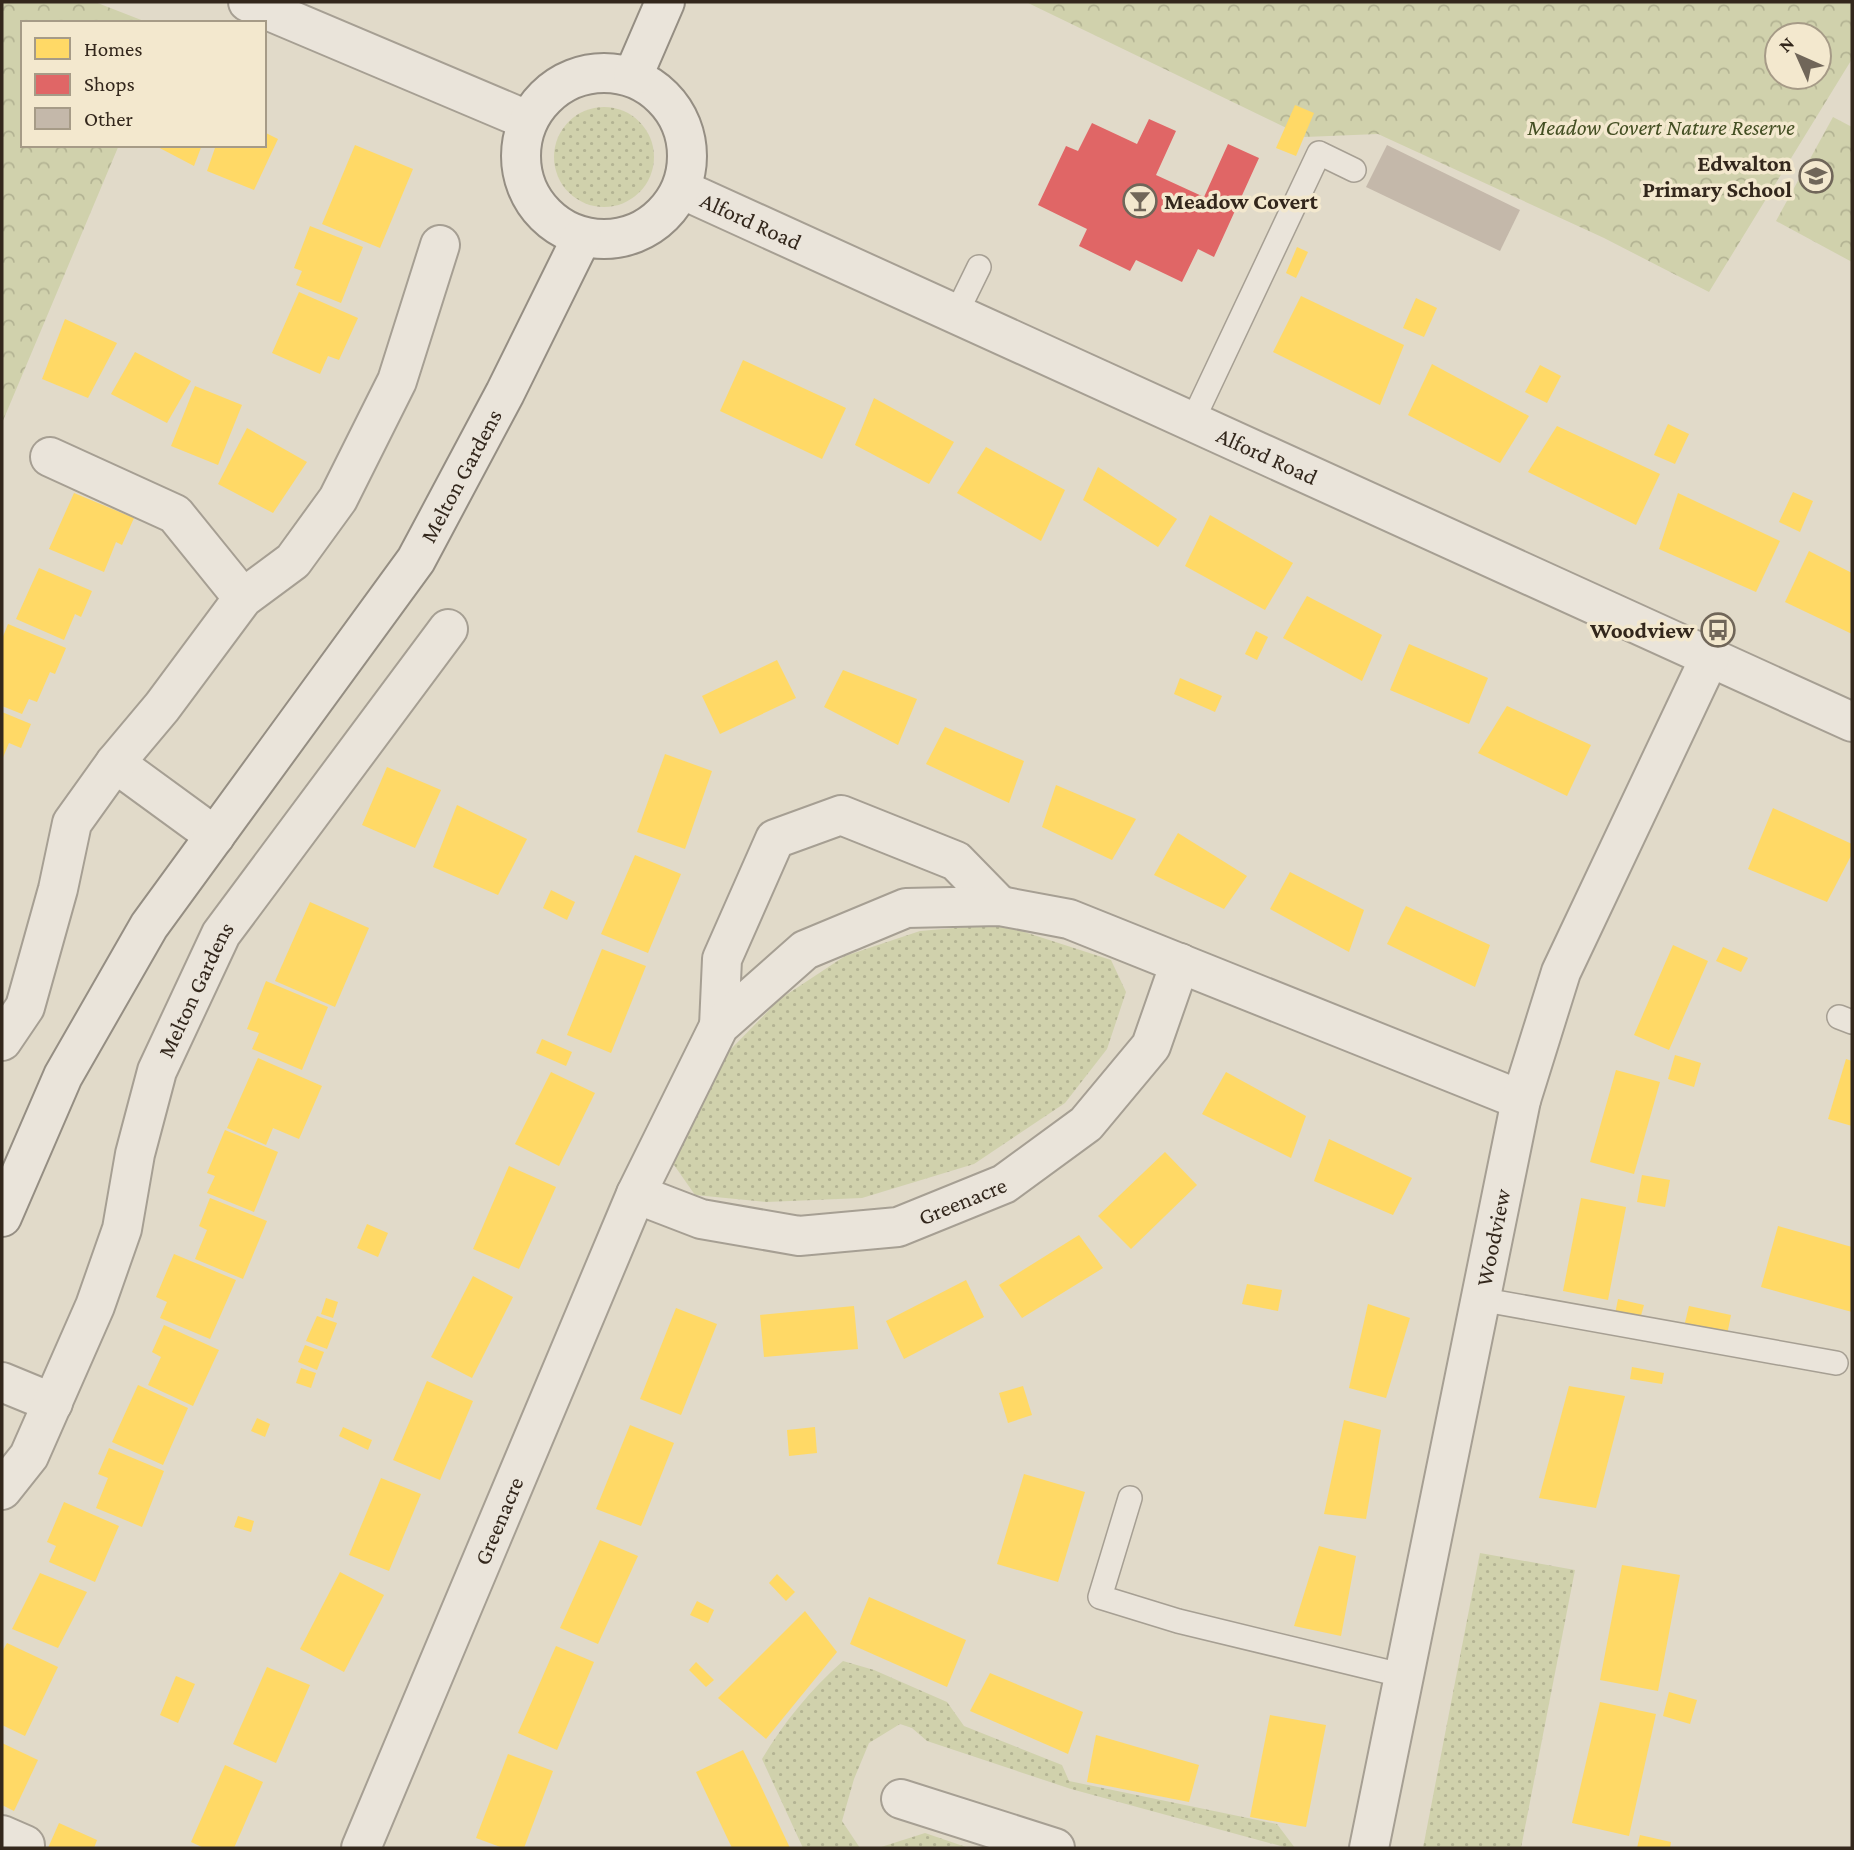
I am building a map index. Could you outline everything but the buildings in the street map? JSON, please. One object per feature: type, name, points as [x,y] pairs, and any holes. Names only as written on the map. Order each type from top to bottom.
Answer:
[{"type":"street","points":[[248,2],[527,120]]},
{"type":"street","points":[[633,76],[665,2]]},
{"type":"street","points":[[592,72],[633,76],[662,94],[681,122],[688,156],[681,189],[664,213],[641,231],[612,239],[582,237],[550,221],[527,192],[519,156],[527,120],[553,88],[566,82],[592,72]]},
{"type":"street","name":"Alford Road","points":[[681,189],[1852,722]]},
{"type":"street","name":"Melton Gardens","points":[[2,1217],[63,1076],[149,926],[416,560],[505,393],[582,237]]},
{"type":"street","points":[[2,1041],[24,1007],[58,890],[72,823],[243,598],[293,561],[338,499],[397,381],[440,245]]},
{"type":"street","points":[[50,457],[175,514],[243,598]]},
{"type":"street","name":"Melton Gardens","points":[[2,1490],[29,1456],[96,1306],[122,1229],[135,1154],[157,1071],[221,934],[448,629]]},
{"type":"street","name":"Woodview","points":[[1369,1848],[1521,1100],[1561,972],[1710,657]]},
{"type":"street","points":[[116,764],[215,836]]},
{"type":"street","name":"Greenacre","points":[[719,1026],[722,959],[775,839],[841,815],[956,861],[1000,906]]},
{"type":"street","name":"Greenacre","points":[[361,1848],[636,1194],[719,1026],[805,950],[906,908],[1000,906],[1069,919],[1521,1100]]},
{"type":"street","name":"Greenacre","points":[[636,1194],[701,1219],[799,1236],[898,1227],[1004,1184],[1086,1125],[1152,1046],[1180,963]]},
{"type":"street","points":[[2,1382],[53,1403]]},
{"type":"street","points":[[901,1799],[1055,1848]]},
{"type":"lane","points":[[1192,422],[1320,153],[1354,170]]},
{"type":"lane","points":[[956,314],[979,267]]},
{"type":"lane","points":[[1479,1299],[1836,1363]]},
{"type":"lane","points":[[1129,1498],[1100,1597],[1178,1621],[1405,1676]]},
{"type":"green space","points":[[2,2],[95,2],[144,21],[21,21],[21,147],[118,147],[2,423]]},
{"type":"green space","name":"Meadow Covert Nature Reserve","points":[[1026,2],[1852,2],[1852,59],[1833,90],[1833,21],[1763,21],[1763,91],[1832,91],[1709,292],[1604,238],[1378,134],[1305,137]]},
{"type":"green space","points":[[604,107],[623,111],[639,122],[650,138],[654,157],[650,176],[639,192],[623,203],[604,207],[585,203],[569,192],[558,176],[554,157],[558,138],[569,122],[585,111]]},
{"type":"green space","points":[[1833,117],[1852,127],[1852,262],[1776,221]]},
{"type":"green space","points":[[1000,924],[1111,960],[1126,992],[1107,1049],[1065,1103],[974,1164],[862,1198],[766,1202],[695,1195],[672,1162],[730,1050],[780,999],[845,956],[920,931]]},
{"type":"green space","points":[[1480,1553],[1575,1570],[1521,1848],[1423,1848]]},
{"type":"green space","points":[[843,1661],[874,1670],[947,1702],[964,1726],[1062,1765],[1069,1781],[1277,1824],[1295,1848],[1071,1789],[927,1741],[912,1728],[900,1724],[869,1743],[854,1779],[842,1821],[860,1848],[803,1848],[762,1759],[799,1707]]},
{"type":"green space","points":[[925,1833],[969,1848],[878,1848]]},
{"type":"place","name":"Edwalton Primary School","points":[[1816,176]]},
{"type":"place","name":"Meadow Covert","points":[[1140,201]]},
{"type":"place","name":"Woodview","points":[[1718,630]]}]
